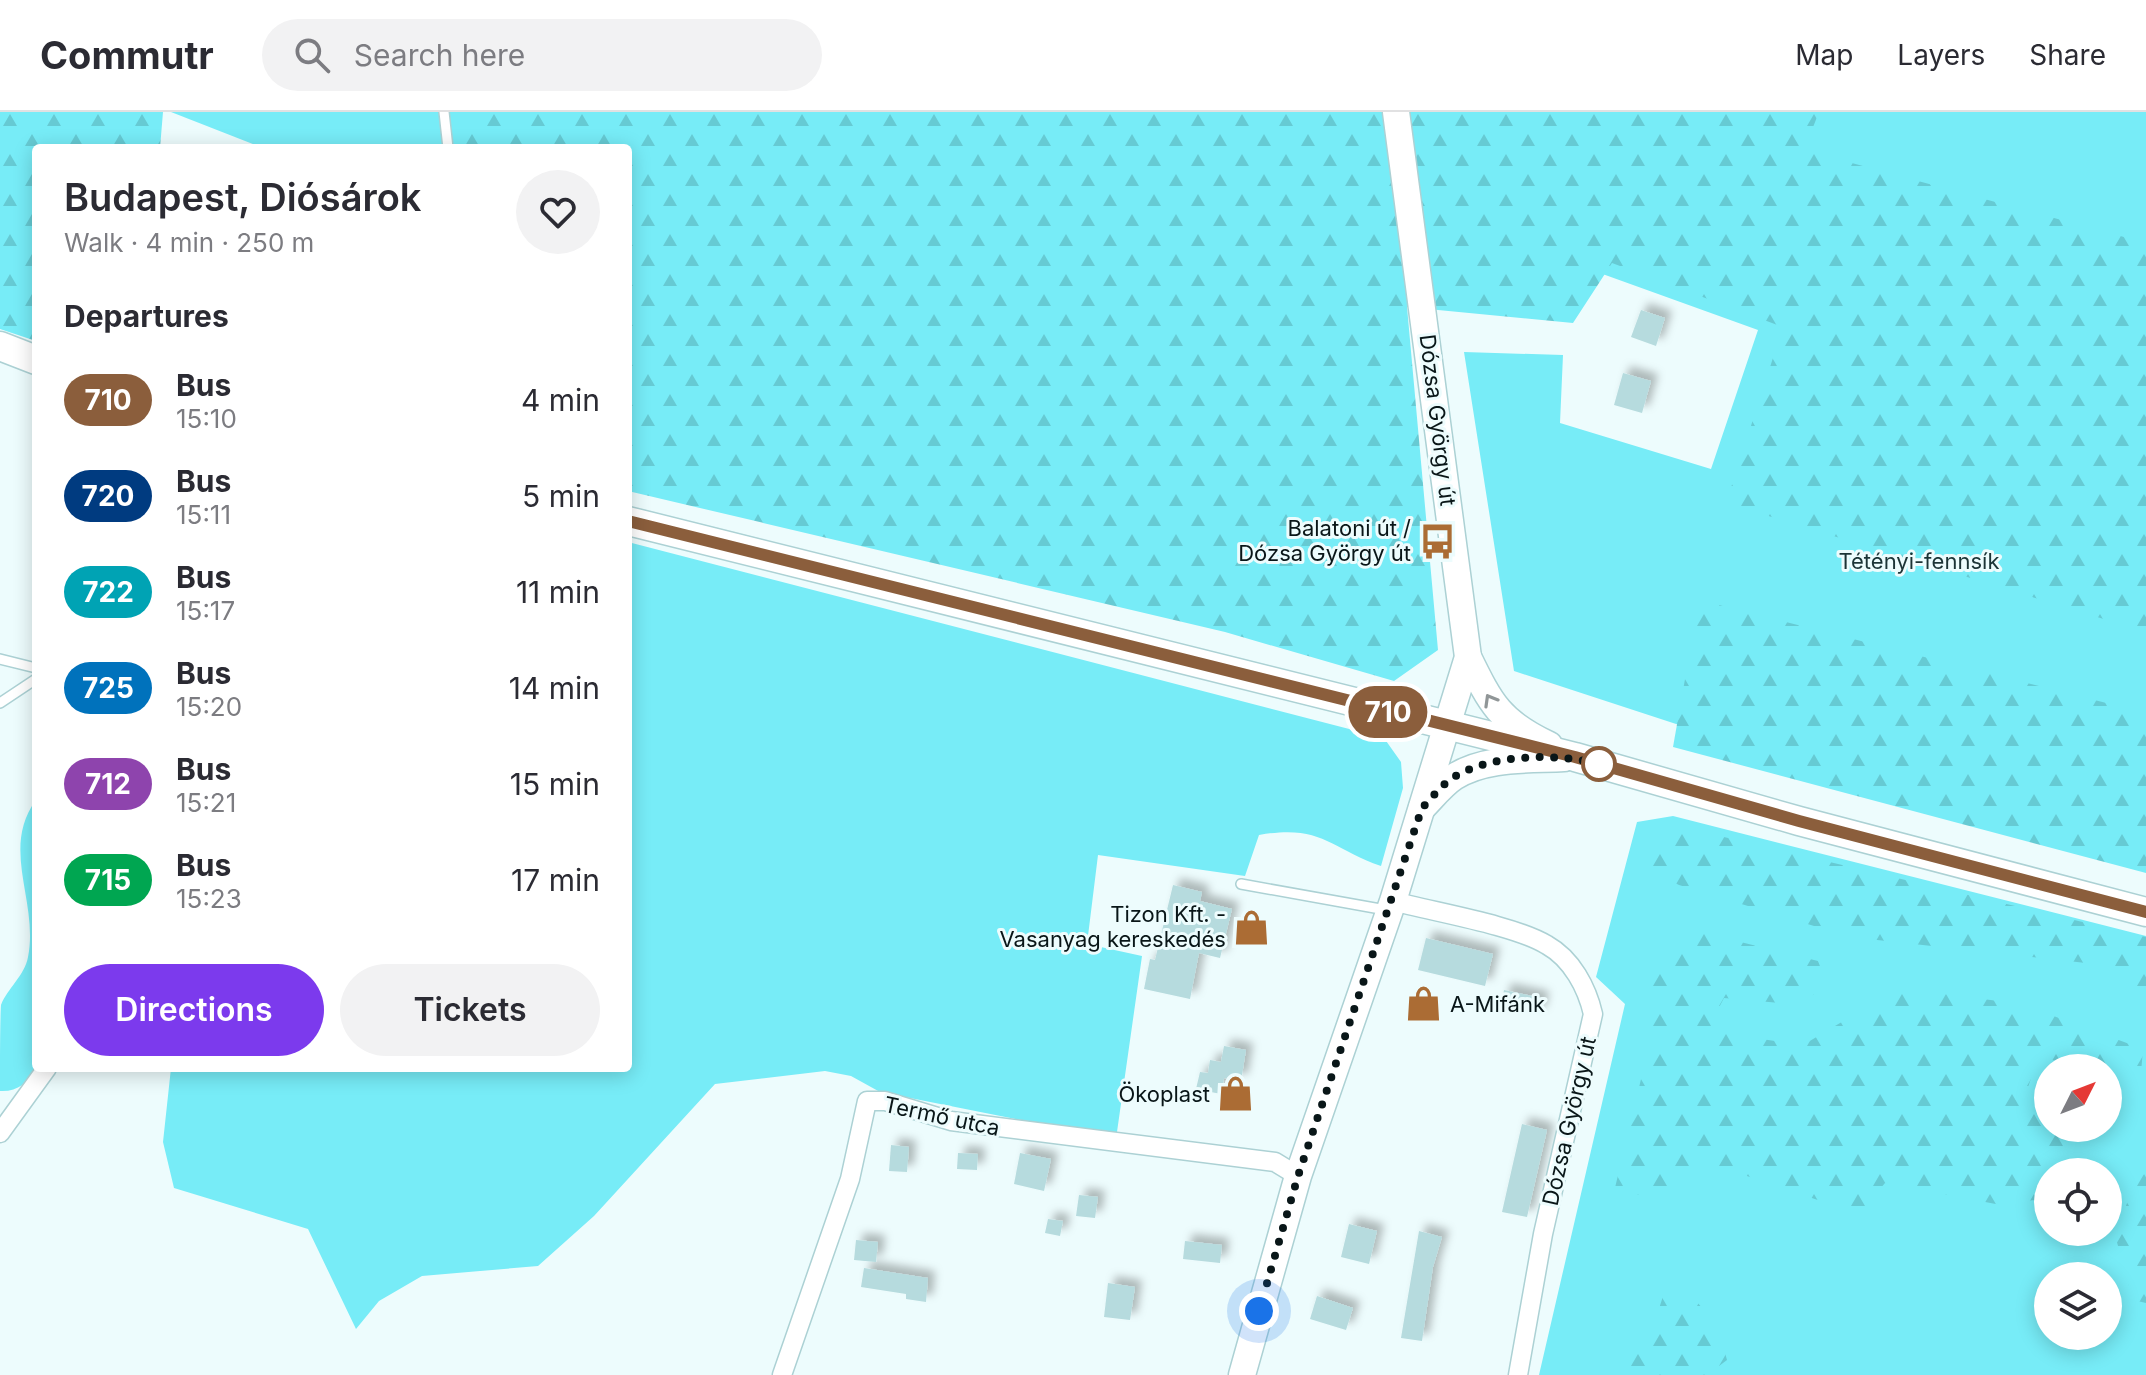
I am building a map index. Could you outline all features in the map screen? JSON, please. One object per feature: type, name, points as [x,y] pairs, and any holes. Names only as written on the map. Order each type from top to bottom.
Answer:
[{"type":"main road","points":[[0,346],[32,358]]},
{"type":"main road","points":[[632,522],[1575,757],[1799,821],[2146,912]]},
{"type":"street","name":"Dózsa György út","points":[[1242,1375],[1298,1176],[1391,906],[1468,657],[1396,112]]},
{"type":"street","points":[[1468,657],[1492,706],[1502,718],[1524,733],[1575,757]]},
{"type":"street","points":[[1422,808],[1452,778],[1466,771],[1513,760],[1575,757]]},
{"type":"street","name":"Dózsa György út","points":[[1391,906],[1548,945],[1568,963],[1588,991],[1593,1014],[1589,1040],[1543,1234],[1518,1375]]},
{"type":"street","points":[[0,1133],[44,1072]]},
{"type":"street","name":"Termő utca","points":[[782,1375],[850,1179],[867,1101],[885,1101],[951,1121],[1275,1162],[1298,1176]]},
{"type":"lane","points":[[444,112],[448,144]]},
{"type":"lane","points":[[0,659],[32,667]]},
{"type":"lane","points":[[0,703],[32,682]]},
{"type":"lane","points":[[1241,884],[1391,906]]},
{"type":"green space","points":[[0,112],[163,112],[160,144],[32,144],[32,340],[0,329]]},
{"type":"green space","points":[[171,112],[463,112],[463,144],[253,144]]},
{"type":"green space","points":[[463,112],[1819,112],[1804,150],[2146,243],[2146,632],[1726,503],[1783,327],[1612,263],[1573,323],[1407,307],[1438,650],[1394,681],[1225,632],[632,492],[632,144],[463,144]]},
{"type":"green space","name":"Tétényi-fennsík","points":[[1415,112],[2146,112],[2146,863],[1915,802],[1514,671],[1464,352],[1563,355],[1560,423],[1711,469],[1758,330],[1597,272]]},
{"type":"green space","points":[[632,543],[1384,738],[1401,762],[1403,788],[1381,866],[1323,839],[1280,832],[1259,835],[1245,876],[1098,855],[1087,944],[1142,956],[1116,1139],[880,1092],[851,1076],[825,1071],[715,1084],[594,1216],[538,1266],[422,1276],[379,1301],[356,1329],[308,1229],[174,1188],[163,1142],[171,1072],[632,1072]]},
{"type":"green space","points":[[1699,600],[2146,713],[2146,873],[1673,747]]},
{"type":"green space","points":[[32,808],[33,1072],[21,1086],[0,1091],[1,1005],[28,957],[29,916],[21,857],[21,837]]},
{"type":"green space","points":[[1673,816],[2146,936],[2146,1375],[1539,1375],[1625,1004],[1596,977],[1637,822]]},
{"type":"green space","points":[[1673,825],[2146,937],[2146,991],[2086,963],[1850,937],[1679,885],[1653,872],[1643,850]]},
{"type":"green space","points":[[1696,931],[1818,961],[1826,982],[1803,1005],[1724,998],[1715,1015],[1741,1036],[1803,1045],[1899,988],[2021,1004],[2143,1049],[2141,1073],[2122,1070],[2122,1054],[2034,1054],[2034,1070],[2027,1090],[2034,1094],[2034,1142],[2076,1142],[2071,1158],[2034,1158],[2034,1200],[2001,1205],[1885,1183],[1859,1214],[1697,1159],[1660,1197],[1614,1192],[1653,1029],[1645,963]]},
{"type":"green space","points":[[2146,1171],[2146,1303],[2133,1300],[2118,1246],[2122,1246],[2122,1216],[2132,1190]]},
{"type":"green space","points":[[1679,1287],[1696,1301],[1710,1319],[1727,1360],[1707,1375],[1618,1375],[1632,1335],[1652,1326],[1664,1294]]},
{"type":"building","points":[[1641,310],[1665,318],[1656,346],[1631,337]]},
{"type":"building","points":[[1623,373],[1651,381],[1642,413],[1614,405]]},
{"type":"building","points":[[1173,885],[1202,892],[1200,901],[1232,909],[1220,958],[1199,953],[1190,999],[1144,989],[1150,959],[1155,960]]},
{"type":"building","points":[[1426,938],[1493,954],[1485,986],[1418,970]]},
{"type":"building","points":[[1504,990],[1542,998],[1539,1014],[1501,1007]]},
{"type":"building","points":[[1224,1046],[1246,1050],[1241,1081],[1224,1078],[1221,1094],[1196,1089],[1200,1072],[1208,1073],[1210,1060],[1221,1062]]},
{"type":"building","points":[[1522,1124],[1547,1130],[1527,1217],[1502,1212]]},
{"type":"building","points":[[891,1145],[909,1147],[907,1172],[889,1171]]},
{"type":"building","points":[[958,1153],[978,1154],[977,1170],[957,1169]]},
{"type":"building","points":[[1020,1153],[1051,1159],[1044,1191],[1014,1184]]},
{"type":"building","points":[[1079,1195],[1098,1197],[1095,1218],[1076,1216]]},
{"type":"building","points":[[1048,1219],[1063,1221],[1060,1236],[1045,1233]]},
{"type":"building","points":[[1349,1224],[1377,1231],[1369,1264],[1341,1257]]},
{"type":"building","points":[[1419,1231],[1442,1237],[1433,1267],[1422,1341],[1401,1338]]},
{"type":"building","points":[[856,1240],[878,1242],[876,1262],[854,1260]]},
{"type":"building","points":[[1185,1241],[1222,1245],[1220,1263],[1183,1259]]},
{"type":"building","points":[[864,1268],[928,1278],[926,1302],[906,1299],[906,1294],[861,1287]]},
{"type":"building","points":[[1108,1283],[1135,1287],[1130,1320],[1104,1317]]},
{"type":"building","points":[[1317,1296],[1353,1308],[1346,1330],[1310,1319]]},
{"type":"bus line","name":"710","points":[[632,522],[1575,757],[1799,821],[2146,912]]},
{"type":"place","name":"Balatoni út / Dózsa György út","points":[[1437,541]]},
{"type":"place","name":"Tizon Kft. - Vasanyag kereskedés","points":[[1252,927]]},
{"type":"place","name":"A-Mifánk","points":[[1424,1004]]},
{"type":"place","name":"Ökoplast","points":[[1236,1094]]},
{"type":"route","points":[[1259,1311],[1298,1176],[1390,911],[1422,808],[1452,778],[1487,765],[1513,760],[1575,757],[1603,765],[1599,764]]}]
